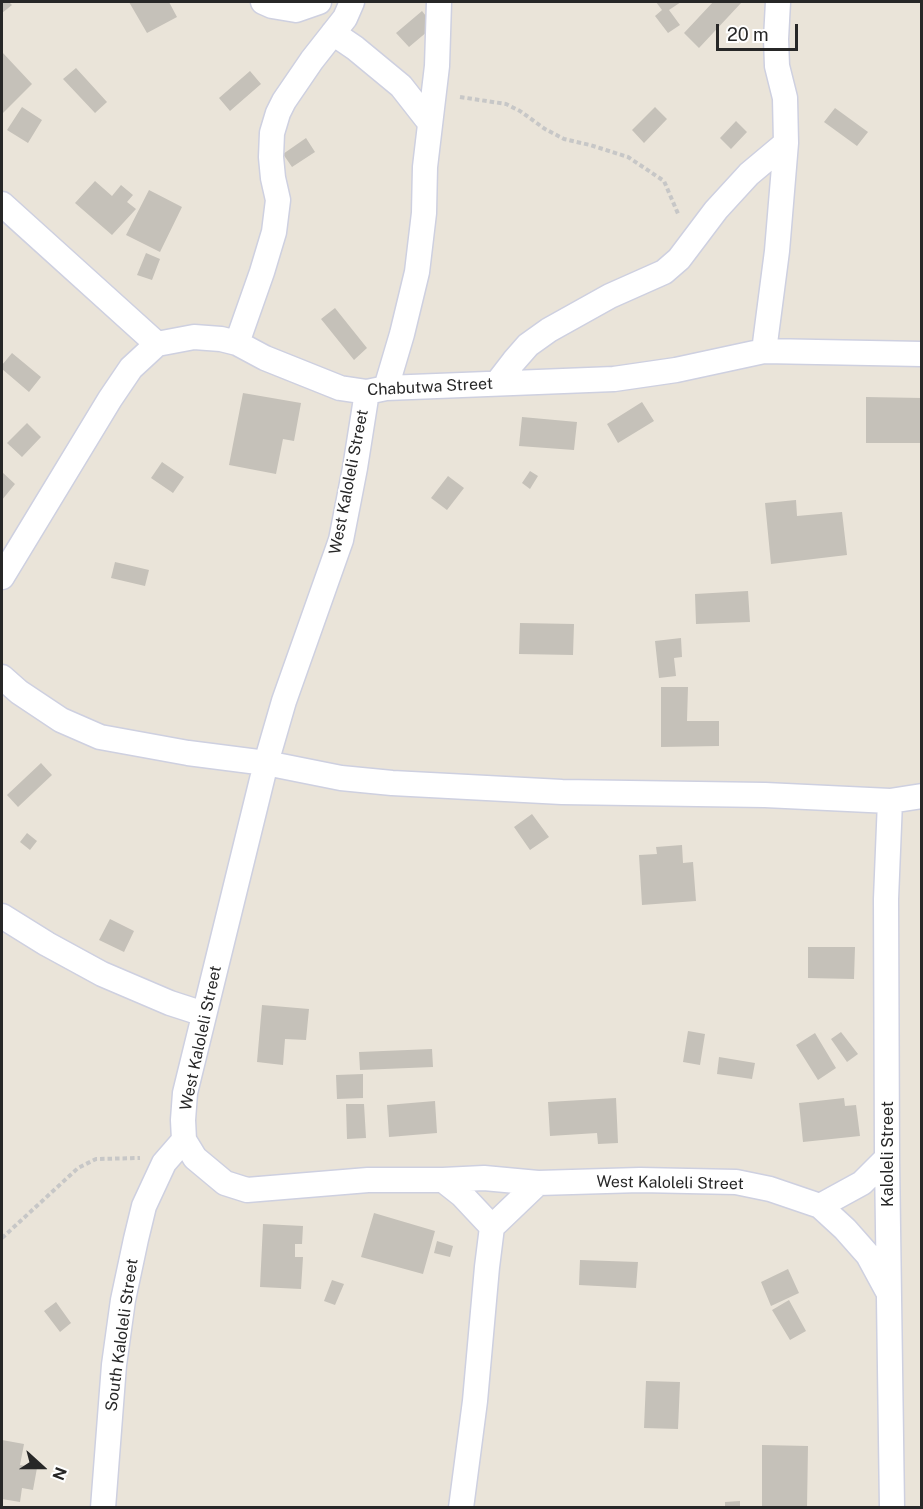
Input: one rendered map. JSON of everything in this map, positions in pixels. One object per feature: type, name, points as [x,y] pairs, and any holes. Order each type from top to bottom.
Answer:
[{"type":"street","points":[[263,2],[296,10],[319,2]]},
{"type":"street","points":[[237,343],[274,232],[278,200],[271,157],[272,133],[278,113],[306,69],[345,18],[352,2]]},
{"type":"street","name":"West Kaloleli Street","points":[[439,2],[437,66],[425,167],[424,213],[417,272],[402,334],[376,390],[355,468],[341,540],[284,701],[266,763],[185,1093],[184,1140],[195,1158],[225,1184],[247,1190],[368,1180],[484,1178],[538,1183],[640,1180],[736,1182],[770,1189],[820,1206]]},
{"type":"street","points":[[764,351],[777,250],[786,143],[785,98],[777,66],[778,2]]},
{"type":"street","points":[[333,33],[401,86],[430,123]]},
{"type":"street","points":[[497,383],[528,345],[549,330],[610,297],[664,272],[679,259],[716,210],[749,174],[786,143]]},
{"type":"street","points":[[2,204],[157,344],[131,368],[2,577]]},
{"type":"street","name":"Chabutwa Street","points":[[157,344],[194,337],[221,339],[237,343],[265,358],[340,388],[376,390],[614,379],[676,370],[764,351],[921,354]]},
{"type":"street","points":[[2,677],[61,720],[100,737],[188,753],[266,763],[341,778],[404,784],[562,792],[765,795],[890,801],[921,795]]},
{"type":"street","name":"Kaloleli Street","points":[[890,801],[886,899],[892,1508]]},
{"type":"street","points":[[2,916],[102,974],[170,1003],[204,1014]]},
{"type":"street","name":"South Kaloleli Street","points":[[103,1508],[114,1365],[123,1300],[144,1206],[164,1162],[184,1140]]},
{"type":"street","points":[[887,1158],[862,1183],[820,1206],[845,1229],[867,1255],[889,1293]]},
{"type":"street","points":[[443,1180],[462,1194],[492,1227]]},
{"type":"street","points":[[461,1508],[475,1401],[492,1227],[538,1183]]},
{"type":"path","points":[[434,94],[506,104],[564,139],[628,157],[664,182],[692,240]]},
{"type":"path","points":[[2,1238],[78,1168],[96,1159],[150,1158],[164,1162]]},
{"type":"building","points":[[2,2],[9,2],[12,5],[2,13]]},
{"type":"building","points":[[129,2],[169,2],[177,17],[147,33]]},
{"type":"building","points":[[656,2],[681,2],[669,10],[680,25],[668,33],[655,16],[662,10]]},
{"type":"building","points":[[713,2],[742,2],[699,48],[684,33]]},
{"type":"building","points":[[422,11],[434,26],[409,47],[396,33]]},
{"type":"building","points":[[2,52],[32,84],[2,114]]},
{"type":"building","points":[[76,68],[107,102],[95,113],[63,79]]},
{"type":"building","points":[[250,71],[261,84],[230,111],[219,98]]},
{"type":"building","points":[[22,107],[42,120],[28,143],[7,130]]},
{"type":"building","points":[[655,107],[667,119],[644,143],[632,130]]},
{"type":"building","points":[[835,108],[868,132],[857,146],[824,122]]},
{"type":"building","points":[[736,121],[747,132],[731,149],[720,138]]},
{"type":"building","points":[[306,138],[315,152],[292,167],[283,154]]},
{"type":"building","points":[[95,181],[112,196],[121,185],[133,195],[127,202],[136,209],[112,235],[75,203]]},
{"type":"building","points":[[149,190],[182,207],[160,252],[126,235]]},
{"type":"building","points":[[146,253],[160,259],[152,280],[137,275]]},
{"type":"building","points":[[335,308],[367,348],[354,360],[321,319]]},
{"type":"building","points":[[12,353],[41,377],[29,392],[2,369],[2,365]]},
{"type":"building","points":[[243,393],[301,403],[294,441],[283,439],[276,474],[229,465]]},
{"type":"building","points":[[866,397],[922,398],[922,443],[866,443]]},
{"type":"building","points":[[642,402],[654,421],[618,443],[607,424]]},
{"type":"building","points":[[522,417],[577,422],[574,450],[519,446]]},
{"type":"building","points":[[27,423],[41,437],[22,457],[7,443]]},
{"type":"building","points":[[162,462],[184,477],[173,493],[151,478]]},
{"type":"building","points":[[530,471],[538,476],[530,489],[522,483]]},
{"type":"building","points":[[2,472],[15,484],[2,500]]},
{"type":"building","points":[[448,476],[464,488],[447,510],[431,498]]},
{"type":"building","points":[[796,500],[797,516],[842,512],[847,555],[771,564],[765,503]]},
{"type":"building","points":[[115,562],[149,570],[145,586],[111,578]]},
{"type":"building","points":[[748,591],[750,622],[696,624],[695,594]]},
{"type":"building","points":[[520,623],[574,624],[573,655],[519,654]]},
{"type":"building","points":[[681,638],[682,657],[674,658],[676,676],[659,678],[655,641]]},
{"type":"building","points":[[661,687],[688,687],[687,721],[719,721],[719,746],[661,747]]},
{"type":"building","points":[[41,763],[52,775],[18,807],[7,795]]},
{"type":"building","points":[[532,814],[549,837],[530,850],[514,827]]},
{"type":"building","points":[[27,833],[37,841],[30,850],[20,842]]},
{"type":"building","points":[[682,845],[683,863],[693,862],[696,901],[642,905],[639,855],[657,854],[656,847]]},
{"type":"building","points":[[110,919],[134,931],[124,952],[99,940]]},
{"type":"building","points":[[808,947],[855,947],[854,979],[808,978]]},
{"type":"building","points":[[262,1005],[309,1009],[306,1040],[285,1039],[283,1065],[257,1062]]},
{"type":"building","points":[[688,1031],[705,1034],[700,1065],[683,1062]]},
{"type":"building","points":[[841,1032],[858,1054],[847,1062],[831,1039]]},
{"type":"building","points":[[815,1033],[836,1068],[818,1080],[796,1045]]},
{"type":"building","points":[[432,1049],[433,1067],[360,1070],[359,1052]]},
{"type":"building","points":[[719,1057],[755,1063],[752,1079],[717,1074]]},
{"type":"building","points":[[363,1074],[363,1098],[337,1099],[336,1075]]},
{"type":"building","points":[[616,1098],[618,1143],[598,1144],[597,1133],[550,1136],[548,1102]]},
{"type":"building","points":[[844,1098],[845,1106],[856,1105],[860,1136],[803,1142],[799,1103]]},
{"type":"building","points":[[435,1101],[437,1133],[389,1137],[387,1105]]},
{"type":"building","points":[[346,1104],[364,1104],[366,1138],[347,1139]]},
{"type":"building","points":[[374,1213],[435,1231],[423,1274],[361,1257]]},
{"type":"building","points":[[263,1224],[303,1226],[302,1244],[295,1244],[295,1257],[303,1257],[301,1289],[260,1287]]},
{"type":"building","points":[[437,1241],[453,1246],[450,1257],[434,1253]]},
{"type":"building","points":[[580,1260],[638,1262],[636,1288],[579,1285]]},
{"type":"building","points":[[788,1269],[799,1293],[771,1306],[761,1282]]},
{"type":"building","points":[[332,1280],[344,1284],[335,1305],[324,1301]]},
{"type":"building","points":[[789,1300],[806,1331],[790,1340],[772,1310]]},
{"type":"building","points":[[56,1302],[71,1323],[60,1332],[44,1311]]},
{"type":"building","points":[[646,1381],[680,1382],[678,1429],[644,1428]]},
{"type":"building","points":[[2,1440],[24,1444],[20,1465],[37,1468],[33,1490],[22,1488],[20,1502],[2,1499]]},
{"type":"building","points":[[762,1445],[808,1446],[807,1508],[762,1508]]},
{"type":"building","points":[[740,1501],[740,1508],[725,1508],[725,1502]]}]
